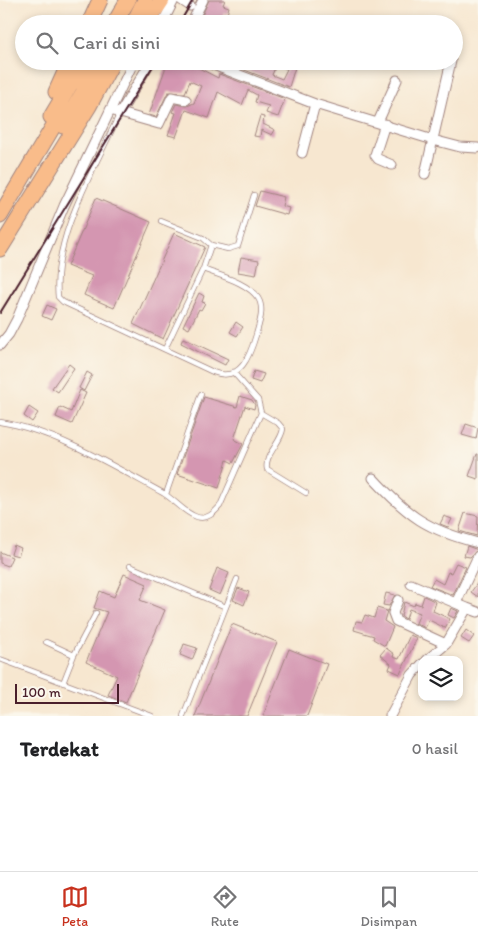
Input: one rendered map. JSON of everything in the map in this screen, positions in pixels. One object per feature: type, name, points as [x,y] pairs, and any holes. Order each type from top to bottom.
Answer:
[{"type":"highway","points":[[92,15],[100,0]]},
{"type":"highway","points":[[110,15],[118,0]]},
{"type":"highway","points":[[119,15],[128,0]]},
{"type":"highway","points":[[130,15],[139,0]]},
{"type":"highway","points":[[138,15],[145,0]]},
{"type":"highway","points":[[152,15],[162,0]]},
{"type":"highway","points":[[56,108],[57,89],[66,70]]},
{"type":"highway","points":[[0,205],[79,70]]},
{"type":"highway","points":[[0,216],[87,70]]},
{"type":"highway","points":[[0,232],[98,70]]},
{"type":"highway","points":[[89,106],[108,70]]},
{"type":"highway","points":[[0,249],[89,106],[114,70]]},
{"type":"street","points":[[166,15],[174,0]]},
{"type":"street","points":[[181,0],[190,6]]},
{"type":"street","points":[[196,15],[203,0]]},
{"type":"street","points":[[0,345],[9,334],[17,319],[64,206],[130,70]]},
{"type":"street","points":[[119,115],[146,70]]},
{"type":"street","points":[[231,70],[315,104],[433,140],[460,147],[478,148]]},
{"type":"street","points":[[425,174],[449,70]]},
{"type":"street","points":[[392,165],[378,159],[375,155],[382,123],[397,80]]},
{"type":"street","points":[[110,110],[119,115],[159,124],[172,97],[186,100]]},
{"type":"street","points":[[302,153],[315,104]]},
{"type":"street","points":[[373,478],[415,518],[447,534],[478,543]]},
{"type":"street","points":[[456,603],[478,556]]},
{"type":"street","points":[[411,584],[478,612]]},
{"type":"street","points":[[398,600],[393,613],[396,620],[446,644]]},
{"type":"street","points":[[432,656],[446,644],[468,608]]},
{"type":"street","points":[[390,716],[412,675],[418,668]]},
{"type":"lane","points":[[119,115],[73,216],[59,265],[58,297],[63,302],[218,373],[233,372],[250,358],[260,318],[260,302],[256,295],[247,288],[204,269]]},
{"type":"lane","points":[[161,221],[203,238],[211,245],[228,249],[238,246],[254,195]]},
{"type":"lane","points":[[165,349],[204,269],[211,245]]},
{"type":"lane","points":[[0,422],[49,434],[166,494],[197,517],[206,517],[220,506],[261,413],[258,400],[233,372]]},
{"type":"lane","points":[[166,494],[201,394]]},
{"type":"lane","points":[[261,413],[278,423],[283,429],[281,438],[267,461],[267,469],[306,493]]},
{"type":"lane","points":[[130,566],[226,607]]},
{"type":"lane","points":[[183,716],[236,579]]},
{"type":"lane","points":[[63,683],[74,655],[96,613]]},
{"type":"lane","points":[[46,642],[74,655]]},
{"type":"lane","points":[[0,659],[152,716]]},
{"type":"building","points":[[209,0],[225,0],[223,5],[229,7],[227,14],[202,15]]},
{"type":"building","points":[[165,70],[203,70],[218,78],[219,74],[285,99],[278,117],[266,113],[269,106],[255,102],[257,95],[248,90],[242,105],[218,92],[209,118],[186,110],[176,137],[168,135],[176,113],[172,112],[176,104],[187,106],[194,103],[201,86],[190,81],[185,93],[168,92],[156,117],[149,115]]},
{"type":"building","points":[[245,70],[274,70],[272,75],[282,79],[286,70],[294,70],[289,87]]},
{"type":"building","points":[[260,116],[264,117],[263,124],[275,130],[272,135],[261,130],[260,137],[254,136]]},
{"type":"building","points":[[260,191],[284,197],[282,206],[289,208],[287,215],[255,206]]},
{"type":"building","points":[[96,198],[151,222],[114,308],[84,295],[92,276],[67,266]]},
{"type":"building","points":[[174,233],[205,247],[163,339],[133,324]]},
{"type":"building","points":[[241,257],[259,260],[256,275],[238,272]]},
{"type":"building","points":[[199,293],[204,296],[202,302],[205,303],[201,310],[199,309],[189,329],[183,326]]},
{"type":"building","points":[[47,305],[56,309],[51,320],[42,316]]},
{"type":"building","points":[[236,322],[243,327],[237,336],[230,332]]},
{"type":"building","points":[[183,338],[228,359],[225,365],[181,343]]},
{"type":"building","points":[[69,364],[74,368],[58,392],[52,388]]},
{"type":"building","points":[[254,371],[264,374],[260,383],[251,380]]},
{"type":"building","points":[[87,372],[92,375],[84,391],[79,388]]},
{"type":"building","points":[[80,390],[86,393],[72,424],[56,417],[60,407],[71,412]]},
{"type":"building","points":[[240,396],[252,400],[255,405],[254,409],[245,406],[234,439],[243,444],[233,463],[227,460],[219,488],[177,474],[204,397],[237,407]]},
{"type":"building","points":[[29,407],[38,413],[32,422],[24,416]]},
{"type":"building","points":[[466,424],[478,428],[476,439],[462,435]]},
{"type":"building","points":[[478,454],[478,479],[469,476]]},
{"type":"building","points":[[465,513],[478,516],[477,536],[459,531]]},
{"type":"building","points":[[444,516],[452,519],[448,527],[440,524]]},
{"type":"building","points":[[14,545],[21,548],[18,556],[11,554]]},
{"type":"building","points":[[467,546],[478,550],[470,557],[464,556]]},
{"type":"building","points":[[0,552],[12,557],[8,566],[0,563]]},
{"type":"building","points":[[456,563],[466,567],[453,595],[430,586],[434,579],[443,584],[448,572],[451,573]]},
{"type":"building","points":[[217,568],[229,573],[220,595],[209,590]]},
{"type":"building","points":[[124,574],[147,584],[140,600],[165,610],[126,702],[108,695],[117,676],[86,662],[107,612],[94,608],[100,591],[114,597]]},
{"type":"building","points":[[478,582],[478,597],[471,592]]},
{"type":"building","points":[[238,588],[249,592],[244,605],[233,600]]},
{"type":"building","points":[[386,593],[395,595],[389,606],[383,605]]},
{"type":"building","points":[[424,596],[436,602],[433,611],[450,619],[445,628],[429,620],[425,628],[416,623],[420,613],[409,609],[406,619],[401,616],[404,602],[414,606],[415,603],[421,605]]},
{"type":"building","points":[[377,608],[387,611],[384,621],[393,627],[385,646],[373,639],[374,636],[354,630],[356,621],[362,622],[365,615],[374,618]]},
{"type":"building","points":[[451,608],[458,611],[454,618],[448,615]]},
{"type":"building","points":[[232,624],[277,642],[247,716],[195,716]]},
{"type":"building","points":[[466,630],[474,636],[469,643],[461,638]]},
{"type":"building","points":[[410,635],[417,638],[400,674],[389,669],[391,664],[380,655],[386,648],[394,654],[393,657],[399,659]]},
{"type":"building","points":[[184,644],[197,648],[192,660],[180,655]]},
{"type":"building","points":[[289,649],[327,664],[307,716],[263,716]]},
{"type":"railway","points":[[184,15],[193,0]]},
{"type":"railway","points":[[0,313],[150,70]]}]
